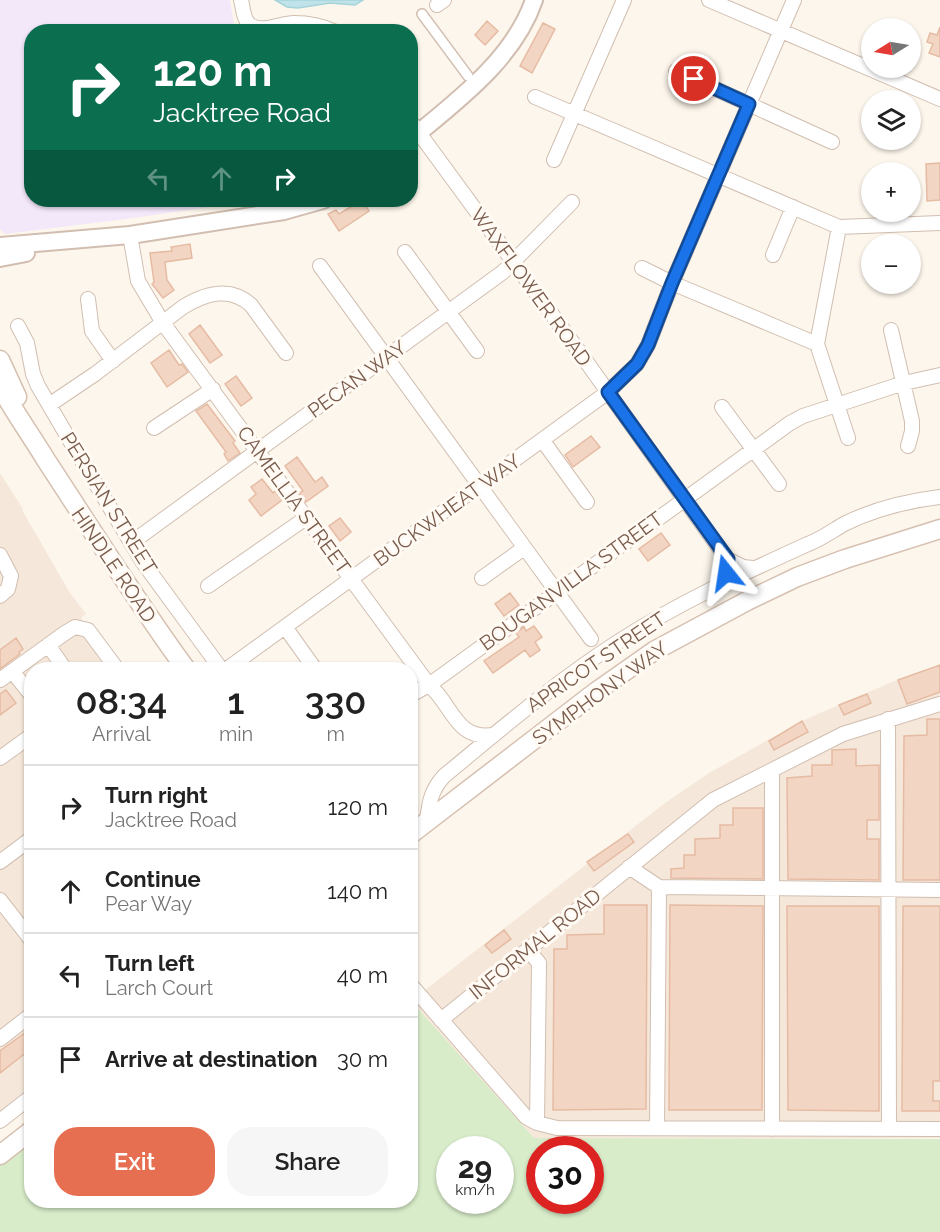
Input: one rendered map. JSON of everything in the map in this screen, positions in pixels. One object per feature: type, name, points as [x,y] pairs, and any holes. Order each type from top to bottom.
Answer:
[{"type":"main road","name":"HINDLE ROAD","points":[[0,360],[46,459]]},
{"type":"main road","name":"HINDLE ROAD","points":[[0,386],[14,413],[110,560],[181,662]]},
{"type":"main road","name":"SYMPHONY WAY","points":[[418,828],[597,691],[654,651],[747,601],[797,578],[855,555],[940,529]]},
{"type":"main road","points":[[0,1155],[24,1136]]},
{"type":"street","points":[[241,0],[246,19],[252,24]]},
{"type":"street","points":[[418,127],[476,83],[504,53],[519,31],[534,0]]},
{"type":"street","points":[[554,160],[624,0]]},
{"type":"street","points":[[709,0],[940,99]]},
{"type":"street","name":"BUCKWHEAT WAY","points":[[237,662],[543,441],[608,392],[637,364],[648,345],[672,283],[794,0]]},
{"type":"street","points":[[422,14],[468,76]]},
{"type":"street","points":[[286,24],[309,24]]},
{"type":"street","points":[[676,71],[832,142]]},
{"type":"street","points":[[535,97],[838,227],[940,223]]},
{"type":"street","name":"WAXFLOWER ROAD","points":[[418,138],[608,392],[728,559]]},
{"type":"street","name":"PECAN WAY","points":[[131,543],[513,263],[572,202]]},
{"type":"street","points":[[0,246],[130,235],[298,207]]},
{"type":"street","points":[[773,255],[793,207]]},
{"type":"street","points":[[838,227],[817,344],[848,438]]},
{"type":"street","name":"CAMELLIA STREET","points":[[130,235],[138,281],[163,323],[412,662]]},
{"type":"street","points":[[0,258],[112,237]]},
{"type":"street","points":[[405,252],[477,351]]},
{"type":"street","points":[[320,266],[591,639]]},
{"type":"street","points":[[642,268],[672,283],[817,344]]},
{"type":"street","points":[[49,405],[113,361],[183,307],[199,298],[223,293],[238,295],[251,305],[286,353]]},
{"type":"street","points":[[88,299],[92,331],[113,361]]},
{"type":"street","name":"PERSIAN STREET","points":[[18,326],[27,343],[33,374],[49,405],[142,561],[216,662]]},
{"type":"street","points":[[891,330],[913,426],[908,446]]},
{"type":"street","name":"BOUGANVILLA STREET","points":[[418,691],[790,423],[803,416],[904,383],[940,375]]},
{"type":"street","points":[[154,428],[213,389]]},
{"type":"street","points":[[723,407],[779,484]]},
{"type":"street","points":[[543,441],[587,502]]},
{"type":"street","name":"APRICOT STREET","points":[[427,821],[431,795],[436,785],[493,735],[621,640],[670,611],[753,568],[812,543],[842,525],[874,512],[940,496]]},
{"type":"street","points":[[208,586],[306,518]]},
{"type":"street","points":[[482,578],[524,549]]},
{"type":"street","points":[[0,555],[10,571],[11,581],[8,589],[0,596]]},
{"type":"street","points":[[720,585],[726,573],[728,559],[738,565],[753,568]]},
{"type":"street","points":[[285,627],[310,662]]},
{"type":"street","points":[[24,662],[70,629],[84,628],[88,630],[112,662]]},
{"type":"street","points":[[48,645],[60,662]]},
{"type":"street","points":[[0,680],[24,662]]},
{"type":"street","name":"CAMELLIA STREET","points":[[418,670],[429,685],[438,692],[465,730],[478,735],[493,735]]},
{"type":"street","points":[[12,671],[24,686]]},
{"type":"street","name":"INFORMAL ROAD","points":[[441,1020],[713,800],[843,734],[940,704]]},
{"type":"street","points":[[888,719],[889,1129]]},
{"type":"street","points":[[0,758],[24,741]]},
{"type":"street","points":[[772,770],[772,1129]]},
{"type":"street","points":[[0,862],[24,844]]},
{"type":"street","points":[[629,867],[659,887],[940,891]]},
{"type":"street","points":[[657,1128],[659,887]]},
{"type":"street","points":[[0,900],[24,931]]},
{"type":"street","points":[[528,950],[539,963],[537,1123]]},
{"type":"street","points":[[418,993],[526,1117],[537,1123],[557,1128],[940,1129]]},
{"type":"street","points":[[3,1031],[24,1019]]},
{"type":"street","points":[[0,1121],[24,1102]]},
{"type":"shaded area","points":[[0,0],[230,0],[234,24],[24,24],[24,207],[209,207],[5,234],[0,229]]},
{"type":"shaded area","points":[[0,473],[70,593],[86,614],[82,617],[80,627],[112,662],[24,662],[24,1104],[0,1123]]},
{"type":"shaded area","points":[[940,665],[940,1138],[532,1136],[418,1009],[418,996],[665,803],[709,773],[802,721],[894,681]]},
{"type":"green space","points":[[418,1009],[532,1136],[526,1136],[526,1214],[604,1214],[604,1138],[940,1139],[940,1232],[0,1232],[0,1165],[24,1146],[24,1208],[418,1208]]},
{"type":"water","points":[[275,0],[363,0],[355,5],[330,3],[298,8],[287,7]]},
{"type":"building","points":[[487,21],[498,31],[485,45],[475,35]]},
{"type":"building","points":[[543,23],[555,29],[532,73],[520,66]]},
{"type":"building","points":[[940,27],[940,57],[929,53],[933,44],[927,42],[930,33],[937,35]]},
{"type":"building","points":[[940,163],[940,200],[927,201],[926,164]]},
{"type":"building","points":[[350,207],[366,207],[369,211],[339,231],[328,214],[336,210],[339,214]]},
{"type":"building","points":[[190,244],[192,258],[165,262],[167,280],[174,290],[163,298],[152,284],[154,282],[150,253],[172,251],[171,247]]},
{"type":"building","points":[[200,325],[222,355],[210,363],[189,334]]},
{"type":"building","points":[[169,350],[179,365],[182,364],[188,372],[167,387],[151,363]]},
{"type":"building","points":[[236,376],[252,398],[241,406],[225,384]]},
{"type":"building","points":[[207,404],[235,441],[233,443],[240,453],[228,461],[224,454],[226,452],[196,411]]},
{"type":"building","points":[[591,436],[600,447],[573,467],[565,455]]},
{"type":"building","points":[[297,457],[315,482],[322,477],[328,486],[306,502],[299,493],[303,491],[285,466]]},
{"type":"building","points":[[262,479],[282,500],[261,516],[249,500],[256,494],[251,487]]},
{"type":"building","points":[[340,518],[351,532],[340,541],[329,526]]},
{"type":"building","points":[[661,533],[670,545],[648,561],[639,549]]},
{"type":"building","points":[[510,593],[519,605],[504,616],[495,604]]},
{"type":"building","points":[[534,626],[542,637],[535,642],[540,650],[530,657],[525,650],[493,673],[484,661],[519,637],[516,633],[524,627],[526,631]]},
{"type":"building","points":[[16,638],[23,649],[19,652],[20,654],[0,669],[0,650]]},
{"type":"building","points":[[940,665],[940,692],[907,704],[898,680]]},
{"type":"building","points":[[6,690],[16,703],[0,715],[0,694]]},
{"type":"building","points":[[867,694],[871,703],[844,715],[839,705]]},
{"type":"building","points":[[927,719],[940,719],[940,880],[903,880],[904,736],[927,735]]},
{"type":"building","points":[[802,721],[808,732],[774,750],[769,741]]},
{"type":"building","points":[[856,749],[856,766],[879,765],[879,820],[867,820],[867,839],[879,839],[879,880],[788,879],[787,778],[812,776],[812,765],[832,765],[832,750]]},
{"type":"building","points":[[733,808],[763,808],[763,879],[671,878],[671,869],[684,868],[684,855],[695,855],[695,839],[720,838],[720,825],[733,825]]},
{"type":"building","points":[[628,834],[634,842],[594,871],[587,862]]},
{"type":"building","points":[[604,905],[647,905],[646,1109],[553,1110],[554,949],[567,949],[567,935],[604,934]]},
{"type":"building","points":[[670,905],[763,906],[762,1110],[669,1110]]},
{"type":"building","points":[[787,906],[879,906],[879,1111],[788,1110]]},
{"type":"building","points":[[903,906],[940,906],[940,1081],[933,1081],[933,1101],[940,1101],[940,1111],[902,1111]]},
{"type":"building","points":[[504,930],[511,939],[492,953],[485,945]]},
{"type":"building","points":[[24,1034],[24,1054],[0,1073],[0,1051]]},
{"type":"route","points":[[694,79],[749,104],[672,283],[648,345],[637,364],[608,392],[728,559],[726,573]]}]
